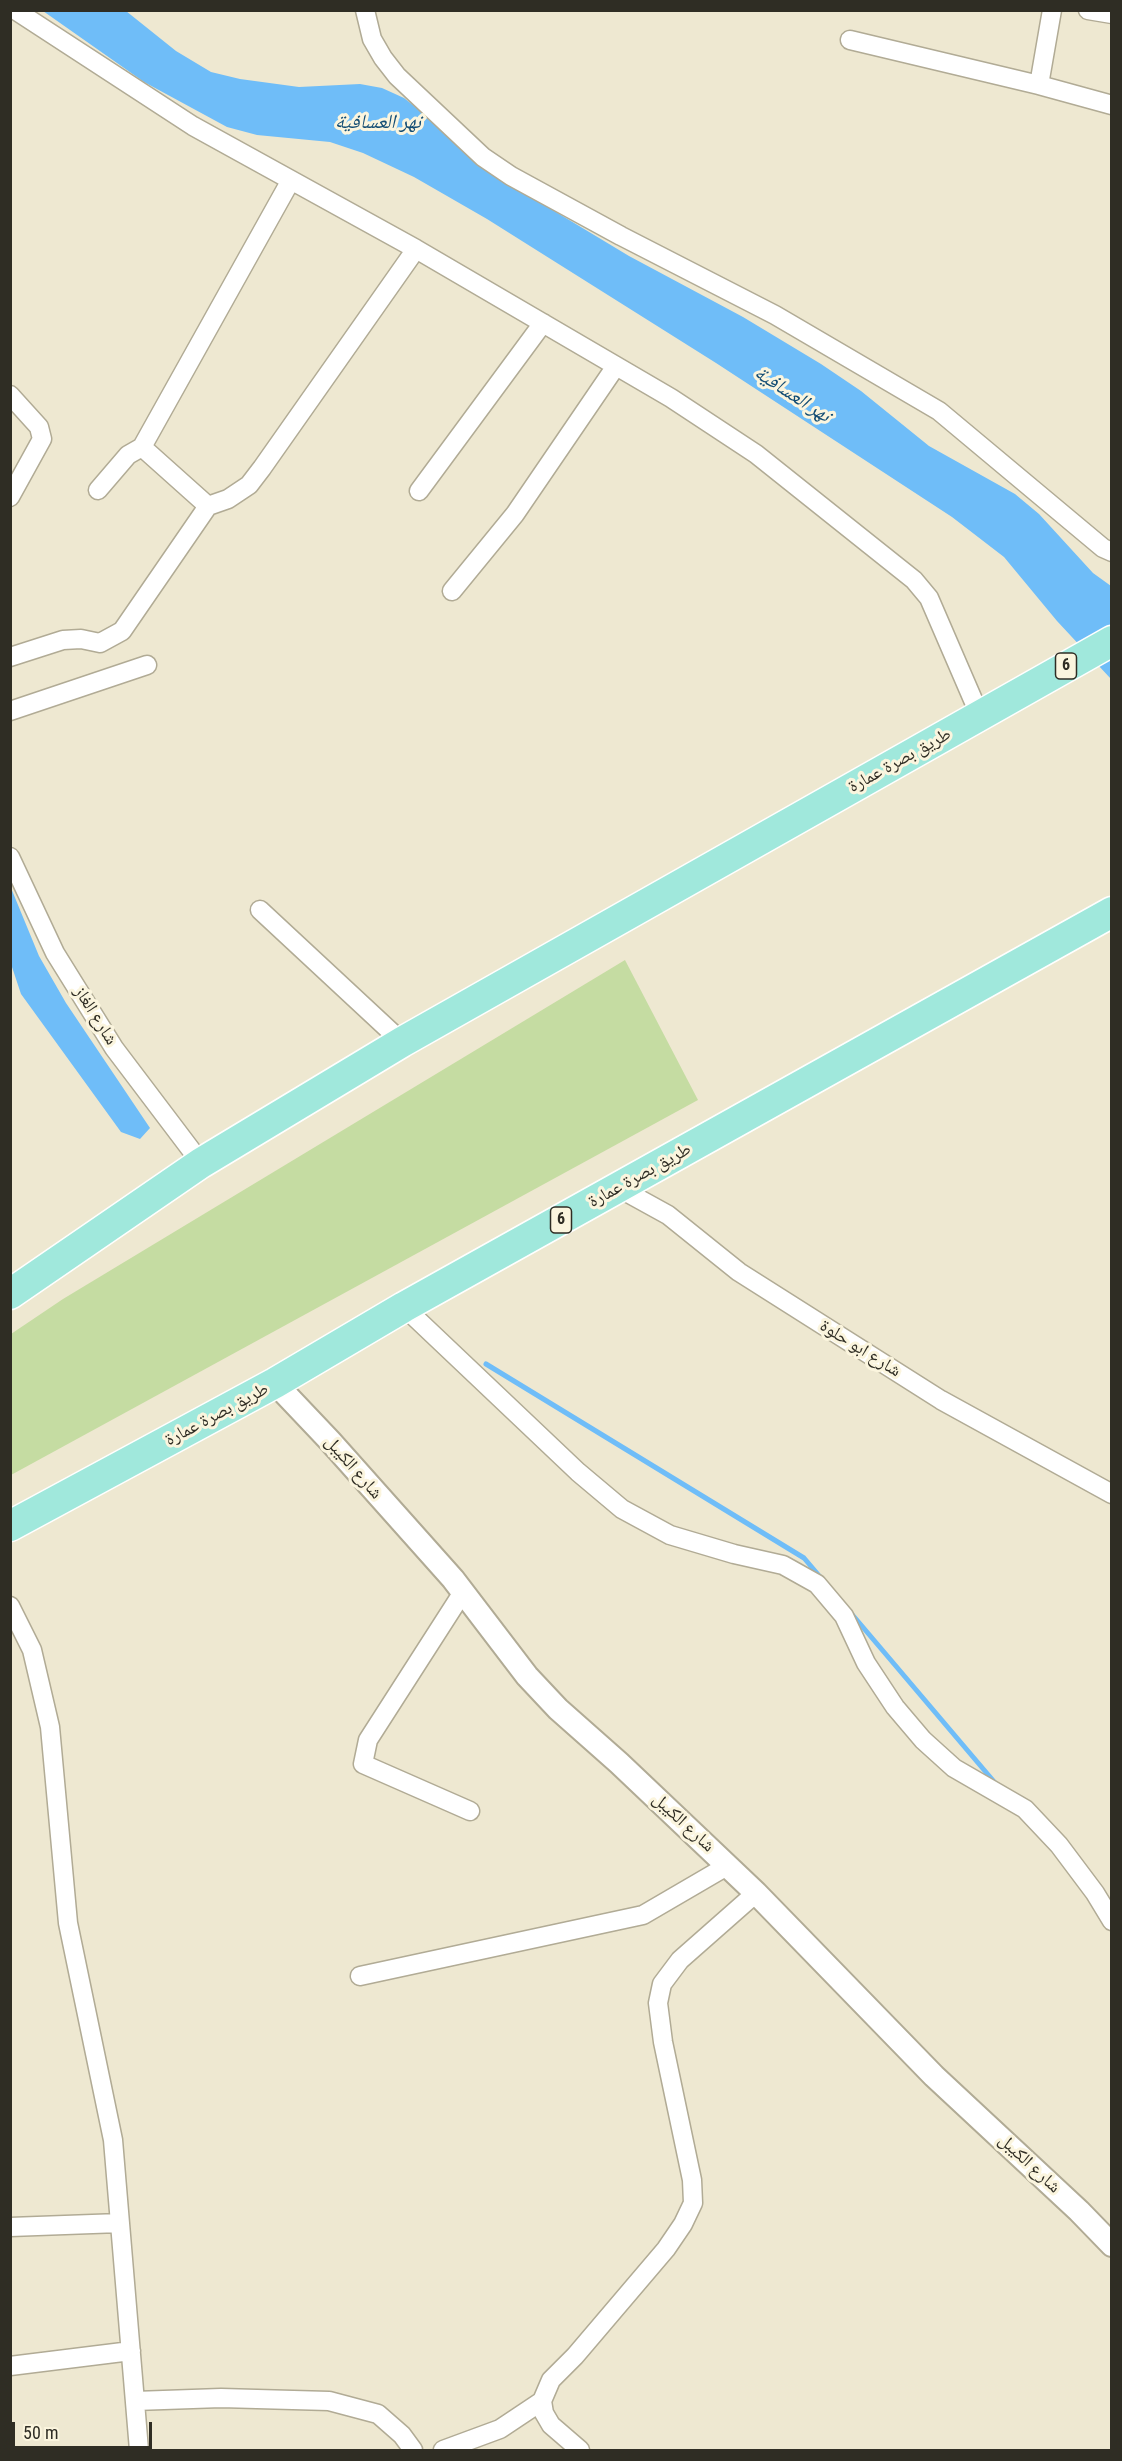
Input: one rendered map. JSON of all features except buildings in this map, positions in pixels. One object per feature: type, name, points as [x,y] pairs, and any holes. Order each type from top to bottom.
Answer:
[{"type":"highway","name":"طريق بصرة عمارة","points":[[10,1294],[201,1163],[402,1042],[1112,641]]},
{"type":"highway","name":"طريق بصرة عمارة","points":[[10,1526],[275,1383],[404,1307],[1112,912]]},
{"type":"street","points":[[15,10],[192,126],[416,249],[671,398],[756,454],[914,580],[929,598],[980,716]]},
{"type":"street","points":[[365,10],[372,39],[390,67],[483,157],[511,176],[621,236],[775,315],[939,411],[1103,548],[1112,552]]},
{"type":"street","points":[[1039,85],[1052,10]]},
{"type":"street","points":[[1088,10],[1112,14]]},
{"type":"street","points":[[850,40],[1039,85],[1112,105]]},
{"type":"street","points":[[98,490],[128,455],[142,447],[291,180]]},
{"type":"street","points":[[10,657],[63,640],[81,639],[100,643],[122,631],[208,506],[228,499],[249,485],[416,249]]},
{"type":"street","points":[[419,491],[543,323]]},
{"type":"street","points":[[452,591],[515,514],[616,366]]},
{"type":"street","points":[[10,395],[39,427],[42,439],[10,497]]},
{"type":"street","points":[[142,447],[208,506]]},
{"type":"street","points":[[10,711],[147,665]]},
{"type":"street","name":"شارع الغاز","points":[[10,857],[55,953],[114,1048],[201,1163]]},
{"type":"street","points":[[260,910],[402,1042]]},
{"type":"street","name":"شارع ابو حلوة","points":[[619,1188],[668,1215],[739,1272],[941,1400],[1112,1494]]},
{"type":"street","points":[[404,1307],[578,1472],[622,1509],[670,1535],[783,1565],[817,1584],[844,1616],[866,1663],[895,1707],[923,1740],[954,1768],[1025,1809],[1059,1845],[1095,1893],[1112,1921]]},
{"type":"street","name":"شارع الكيبل","points":[[275,1383],[330,1441],[463,1592],[527,1676],[558,1709],[619,1763],[756,1893],[934,2076],[1079,2211],[1112,2245]]},
{"type":"street","points":[[463,1592],[369,1740],[363,1764],[470,1810]]},
{"type":"street","points":[[10,1606],[32,1650],[50,1727],[68,1923],[113,2140],[139,2451]]},
{"type":"street","points":[[360,1976],[643,1915],[727,1866]]},
{"type":"street","points":[[442,2451],[500,2428],[542,2400],[551,2380],[575,2356],[666,2249],[683,2224],[693,2203],[692,2180],[663,2042],[658,2003],[662,1984],[680,1959],[756,1893]]},
{"type":"street","points":[[10,2227],[120,2223]]},
{"type":"street","points":[[10,2366],[131,2351]]},
{"type":"street","points":[[135,2401],[221,2398],[329,2401],[359,2407],[378,2414],[402,2435],[412,2451]]},
{"type":"street","points":[[542,2400],[544,2413],[551,2425],[580,2451]]},
{"type":"green space","points":[[625,960],[698,1100],[11,1475],[11,1334],[63,1299]]},
{"type":"water","name":"نهر العسافية","points":[[43,11],[126,11],[176,51],[211,72],[240,79],[299,87],[360,84],[382,88],[404,98],[526,194],[629,256],[743,317],[821,364],[861,391],[929,446],[1015,494],[1039,514],[1093,573],[1111,586],[1111,679],[1057,621],[1004,557],[952,517],[716,363],[487,219],[414,177],[363,153],[330,142],[257,135],[227,127],[144,82]]},
{"type":"water","points":[[11,888],[39,956],[66,1003],[150,1128],[140,1139],[121,1132],[21,994],[11,964]]},
{"type":"waterway","points":[[486,1364],[804,1558],[821,1578]]},
{"type":"waterway","points":[[850,1612],[996,1784]]}]
